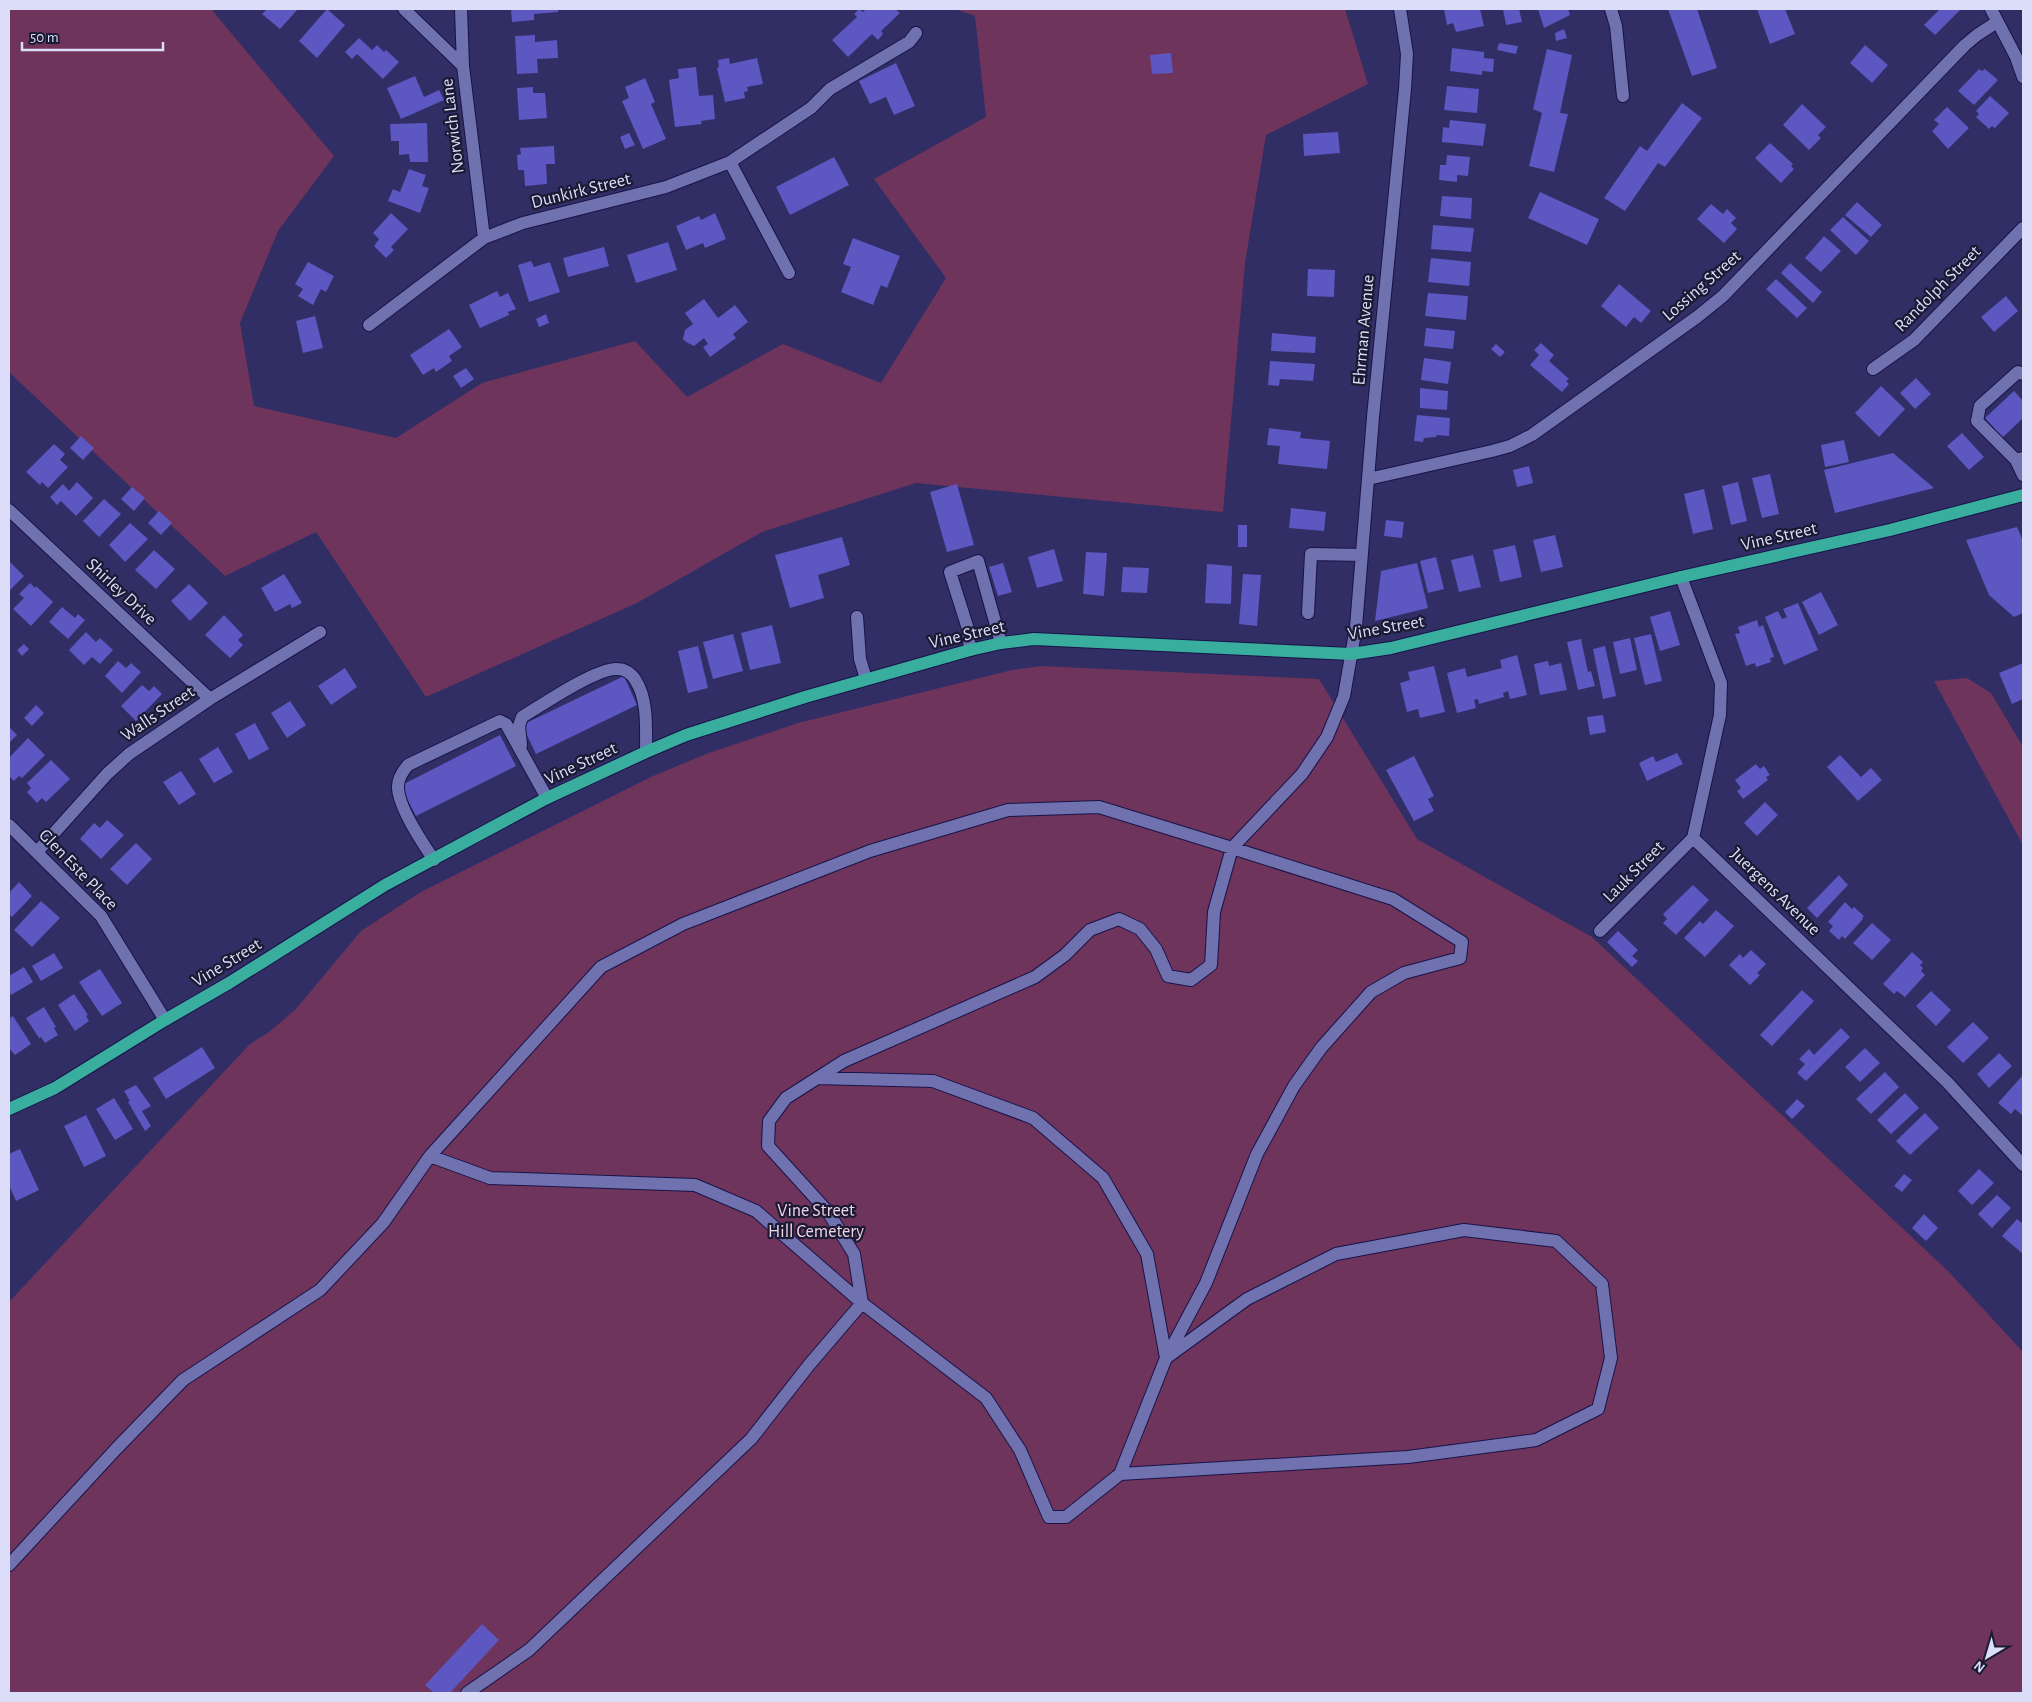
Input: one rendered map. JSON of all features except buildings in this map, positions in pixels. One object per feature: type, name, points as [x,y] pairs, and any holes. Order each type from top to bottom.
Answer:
[{"type":"main road","name":"Vine Street","points":[[9,1109],[55,1088],[229,983],[385,885],[547,798],[686,735],[805,697],[970,650],[1001,643],[1034,639],[1351,654],[1391,648],[1680,577],[1890,530],[2023,495]]},
{"type":"street","points":[[404,9],[463,66]]},
{"type":"street","name":"Norwich Lane","points":[[461,9],[463,66],[484,238]]},
{"type":"street","name":"Ehrman Avenue","points":[[1232,848],[1302,774],[1327,737],[1344,696],[1356,627],[1405,80],[1407,54],[1400,9]]},
{"type":"street","points":[[1611,9],[1616,26],[1623,96]]},
{"type":"street","points":[[1991,9],[2016,57],[2023,77]]},
{"type":"street","name":"Lossing Street","points":[[1368,479],[1492,451],[1524,438],[1697,317],[1723,296],[1965,45],[1997,22]]},
{"type":"street","name":"Dunkirk Street","points":[[369,325],[484,238],[523,223],[666,187],[730,162],[811,108],[830,89],[909,42],[916,32]]},
{"type":"street","points":[[730,162],[790,272]]},
{"type":"street","name":"Randolph Street","points":[[1873,369],[1914,340],[2023,228]]},
{"type":"street","points":[[2023,374],[2018,372],[1980,406],[1977,421],[2020,459],[2023,475]]},
{"type":"street","name":"Shirley Drive","points":[[9,510],[210,700]]},
{"type":"street","points":[[1308,613],[1311,554],[1362,555]]},
{"type":"street","points":[[970,650],[968,629],[950,572],[978,561],[1001,643]]},
{"type":"street","points":[[1680,577],[1721,684],[1722,700],[1693,838]]},
{"type":"street","points":[[857,617],[860,659],[866,679]]},
{"type":"street","name":"Walls Street","points":[[37,852],[107,774],[129,754],[210,700],[320,632]]},
{"type":"street","points":[[522,752],[519,726],[522,717],[579,684],[605,671],[616,669],[624,670],[637,682],[643,698],[646,724],[646,752]]},
{"type":"street","points":[[434,860],[418,836],[401,800],[398,787],[403,771],[408,766],[500,721],[506,724],[547,798]]},
{"type":"street","points":[[9,1565],[116,1449],[183,1380],[320,1290],[383,1223],[430,1156],[602,967],[682,924],[870,851],[1008,810],[1099,807],[1393,899],[1462,942],[1460,958],[1404,973],[1371,992],[1321,1048],[1294,1086],[1257,1154],[1206,1283],[1166,1358],[1120,1474],[1066,1517],[1049,1517],[1020,1450],[986,1398],[862,1302],[756,1211],[695,1185],[490,1178],[430,1156]]},
{"type":"street","name":"Glen Este Place","points":[[9,825],[101,916],[165,1020]]},
{"type":"street","name":"Lauk Street","points":[[1600,931],[1693,838]]},
{"type":"street","name":"Juergens Avenue","points":[[1693,838],[1947,1082],[2023,1165]]},
{"type":"street","points":[[467,1693],[529,1650],[752,1440],[862,1302],[854,1254],[828,1212],[768,1146],[769,1121],[786,1098],[844,1061],[1035,977],[1065,955],[1090,930],[1119,919],[1140,929],[1156,949],[1168,976],[1191,980],[1211,965],[1214,912],[1232,848]]},
{"type":"street","points":[[817,1078],[933,1082],[1033,1118],[1103,1178],[1147,1254],[1166,1358]]},
{"type":"street","points":[[1120,1474],[1408,1457],[1536,1440],[1598,1409],[1611,1358],[1602,1284],[1556,1241],[1464,1230],[1336,1254],[1247,1299],[1166,1358]]},
{"type":"green space","points":[[9,9],[211,9],[334,156],[278,231],[240,323],[254,406],[396,438],[482,383],[635,341],[687,397],[783,344],[881,383],[946,278],[874,179],[986,117],[975,16],[955,9],[1345,9],[1368,84],[1266,135],[1245,263],[1223,512],[916,483],[762,532],[637,603],[426,697],[316,532],[225,576],[9,372]]},
{"type":"green space","name":"Vine Street Hill Cemetery","points":[[1041,666],[1319,679],[1417,839],[1592,937],[1949,1272],[2023,1352],[2023,1693],[9,1693],[9,1302],[250,1044],[269,1032],[296,1009],[361,931],[421,892],[653,776],[706,754],[798,723],[1012,670]]},
{"type":"green space","points":[[1967,678],[1991,693],[2023,747],[2023,845],[1934,681]]}]
